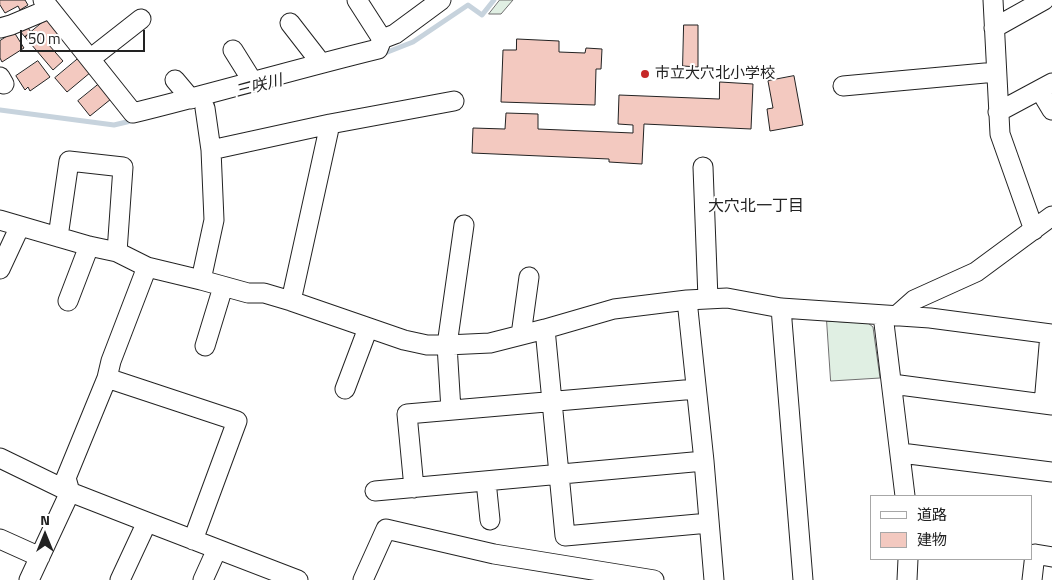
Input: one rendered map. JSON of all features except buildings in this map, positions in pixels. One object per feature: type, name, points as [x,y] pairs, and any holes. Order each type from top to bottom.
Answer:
[{"type":"street","points":[[357,0],[382,39]]},
{"type":"street","points":[[0,28],[11,25],[45,2],[133,113],[201,101],[253,82],[378,49],[382,39],[395,34],[441,0]]},
{"type":"street","points":[[993,0],[1000,134],[1034,230]]},
{"type":"street","points":[[994,28],[1044,0]]},
{"type":"street","points":[[90,59],[141,19]]},
{"type":"street","points":[[290,23],[321,63]]},
{"type":"street","points":[[233,50],[253,82]]},
{"type":"street","points":[[843,86],[996,72]]},
{"type":"street","points":[[175,80],[201,101],[211,150],[214,220],[201,280]]},
{"type":"street","points":[[998,112],[1046,86],[1052,110]]},
{"type":"street","points":[[211,150],[454,100]]},
{"type":"street","points":[[292,301],[330,124]]},
{"type":"street","points":[[58,237],[69,161],[123,167],[117,252]]},
{"type":"street","points":[[703,167],[708,299]]},
{"type":"street","points":[[890,316],[914,300],[976,272],[1052,216]]},
{"type":"street","points":[[0,220],[89,246],[117,252],[147,267],[248,293],[264,293],[292,301],[404,340],[427,345],[490,342],[545,329],[614,309],[687,300],[727,298],[781,308],[930,318],[1051,334],[1048,405],[892,384]]},
{"type":"street","points":[[452,410],[447,345],[464,225]]},
{"type":"street","points":[[0,269],[20,226]]},
{"type":"street","points":[[68,302],[89,246]]},
{"type":"street","points":[[29,580],[70,492],[66,478],[107,378],[111,361],[147,267]]},
{"type":"street","points":[[521,335],[529,277]]},
{"type":"street","points":[[205,346],[223,286]]},
{"type":"street","points":[[687,300],[714,580]]},
{"type":"street","points":[[781,308],[803,580]]},
{"type":"street","points":[[890,316],[892,384],[905,495]]},
{"type":"street","points":[[345,389],[368,328]]},
{"type":"street","points":[[545,329],[565,536],[709,523]]},
{"type":"street","points":[[107,378],[238,421],[193,540]]},
{"type":"street","points":[[414,488],[406,414],[696,389]]},
{"type":"street","points":[[901,453],[1052,472]]},
{"type":"street","points":[[0,458],[70,492],[296,580]]},
{"type":"street","points":[[375,491],[704,461]]},
{"type":"street","points":[[486,481],[490,520]]},
{"type":"street","points":[[120,580],[147,522]]},
{"type":"street","points":[[363,580],[386,529],[584,574],[654,580]]},
{"type":"street","points":[[0,539],[40,556]]},
{"type":"street","points":[[203,580],[217,549]]},
{"type":"street","points":[[1032,580],[1036,554],[1052,557]]},
{"type":"street","points":[[907,580],[908,560]]},
{"type":"green space","points":[[500,0],[513,0],[501,14],[489,14]]},
{"type":"green space","points":[[827,321],[868,323],[873,327],[880,378],[831,381]]},
{"type":"waterway","name":"三咲川","points":[[380,55],[413,42],[468,5],[482,15],[494,0]]},
{"type":"waterway","name":"三咲川","points":[[0,110],[114,125],[135,120]]},
{"type":"place","name":"市立大穴北小学校","points":[[645,74]]},
{"type":"district","name":"大穴北一丁目","points":[[756,207]]}]
